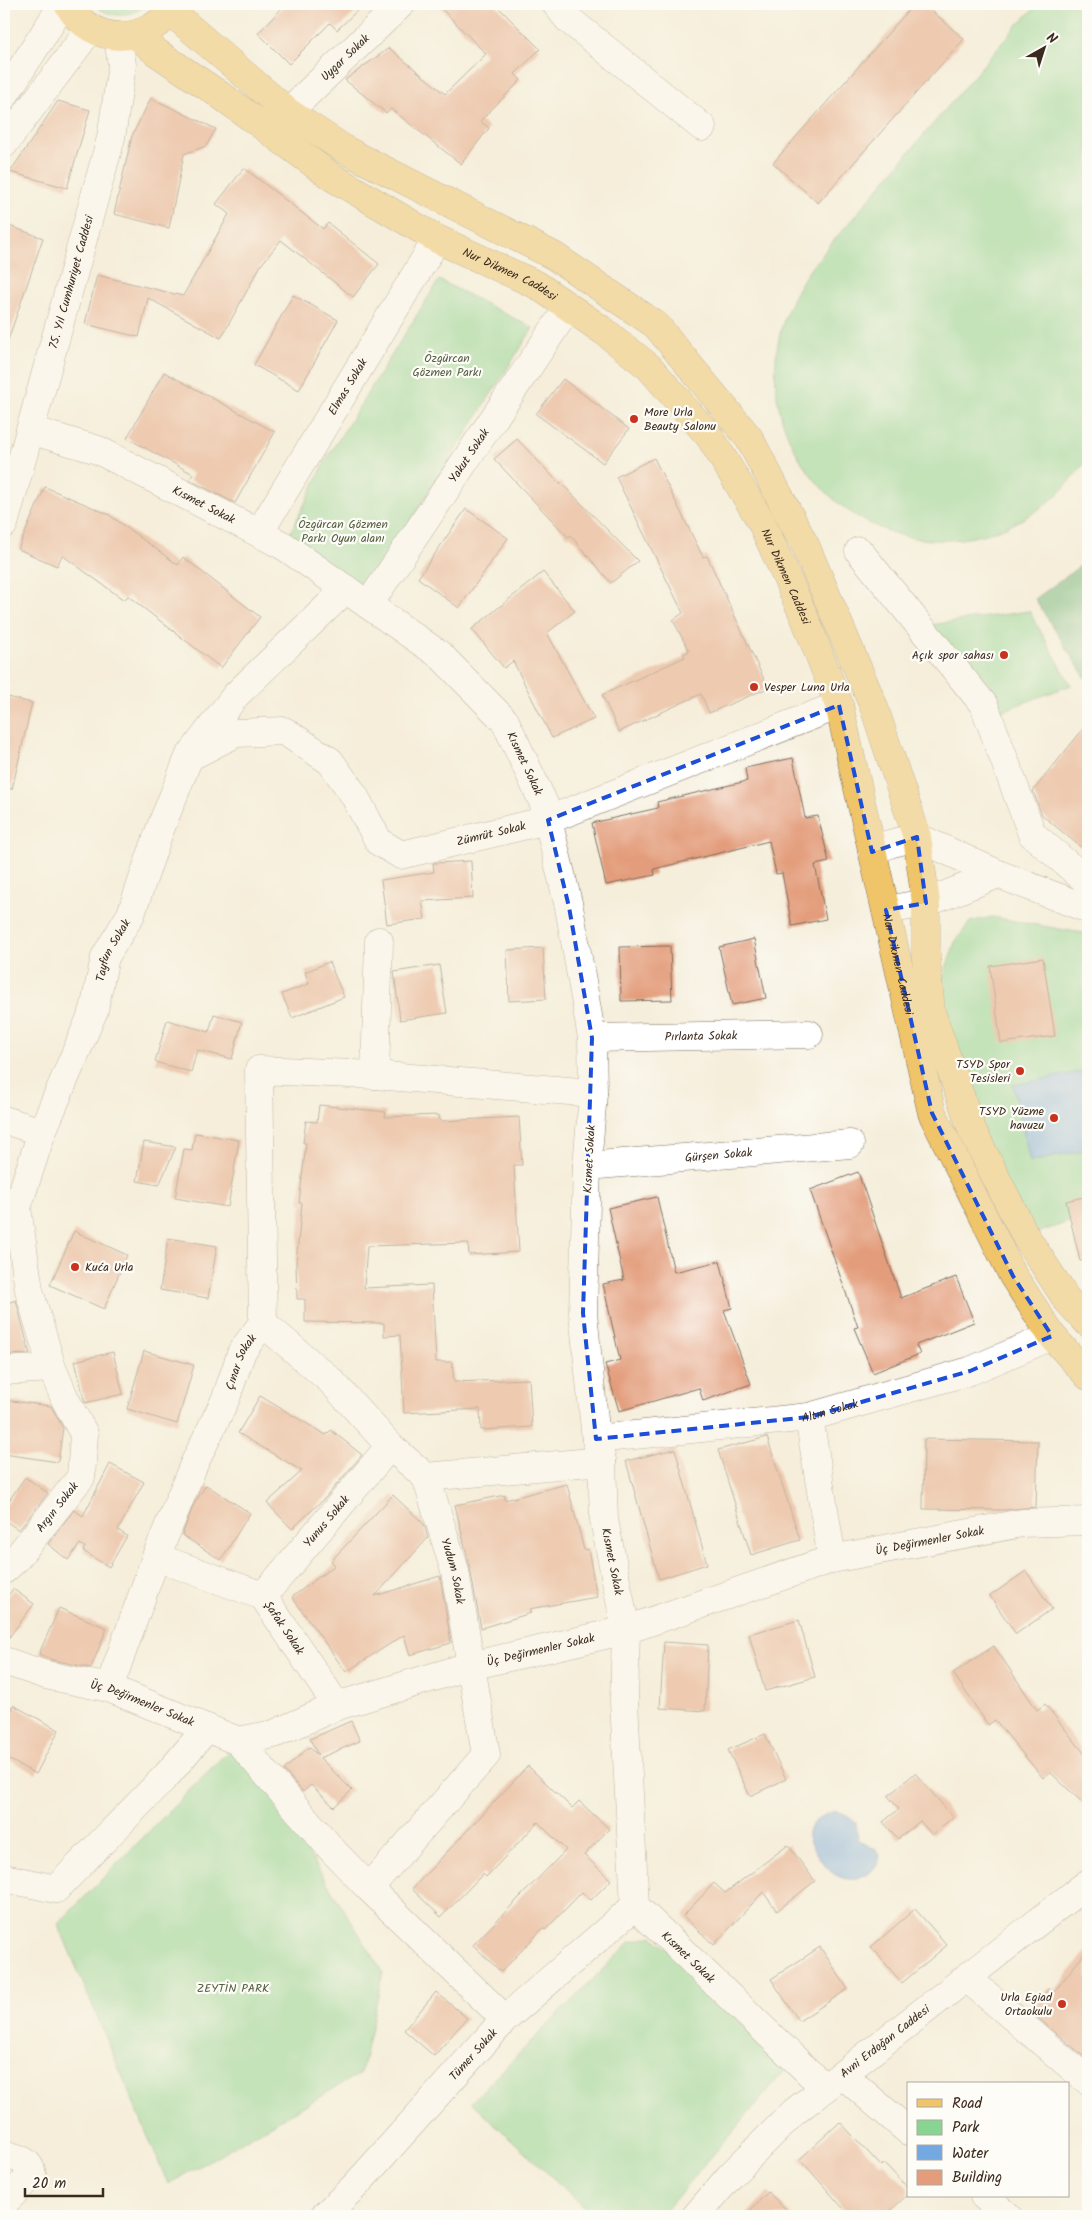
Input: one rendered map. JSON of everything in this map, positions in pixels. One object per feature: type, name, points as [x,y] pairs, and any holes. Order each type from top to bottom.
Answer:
[{"type":"main road","points":[[68,4],[80,20],[91,28],[127,36],[159,24],[172,7]]},
{"type":"main road","name":"Nur Dikmen Caddesi","points":[[172,7],[288,112],[347,151],[554,256],[656,325],[749,438],[806,547],[874,707],[917,837],[926,902],[926,958],[931,1012],[972,1130],[1026,1236],[1067,1300],[1088,1322]]},
{"type":"main road","name":"Nur Dikmen Caddesi","points":[[127,36],[156,52],[223,97],[332,177],[437,239],[537,286],[605,332],[649,367],[710,437],[761,521],[804,616],[839,706],[932,1113],[1013,1276],[1052,1336],[1088,1376]]},
{"type":"street","points":[[4,96],[63,4]]},
{"type":"street","name":"Uygar Sokak","points":[[288,112],[402,4]]},
{"type":"street","points":[[556,4],[568,19],[702,127]]},
{"type":"street","points":[[4,144],[91,28]]},
{"type":"street","name":"75. Yıl Cumhuriyet Caddesi","points":[[4,524],[111,138],[127,36]]},
{"type":"street","name":"Elmas Sokak","points":[[259,533],[437,239]]},
{"type":"street","name":"Yakut Sokak","points":[[369,604],[568,308]]},
{"type":"street","name":"Kısmet Sokak","points":[[30,430],[98,450],[284,546],[440,655],[505,721],[544,804],[570,907],[592,1038],[593,1093],[587,1166],[583,1313],[599,1450],[604,1520],[626,1630],[624,1702],[635,1906],[834,2082],[907,2130]]},
{"type":"street","points":[[859,551],[984,705],[1032,834],[1088,882]]},
{"type":"street","name":"Tayfun Sokak","points":[[52,1368],[29,1290],[17,1208],[42,1132],[94,1010],[105,957],[131,914],[159,832],[189,758],[236,695],[346,589]]},
{"type":"street","name":"Zümrüt Sokak","points":[[189,758],[236,733],[284,731],[330,761],[354,796],[379,842],[401,855],[548,820],[839,706]]},
{"type":"street","points":[[872,852],[889,844],[917,837],[998,874],[1088,909]]},
{"type":"street","points":[[886,910],[926,902],[998,874]]},
{"type":"street","points":[[379,941],[375,1075],[593,1093]]},
{"type":"street","name":"Pırlanta Sokak","points":[[592,1038],[809,1034]]},
{"type":"street","name":"Çınar Sokak","points":[[109,1688],[156,1557],[194,1464],[226,1398],[242,1351],[263,1323],[259,1070],[375,1075]]},
{"type":"street","points":[[4,1120],[42,1132]]},
{"type":"street","name":"Gürşen Sokak","points":[[587,1166],[850,1144]]},
{"type":"street","points":[[263,1323],[331,1381],[390,1446],[426,1477]]},
{"type":"street","name":"Altın Sokak","points":[[426,1477],[809,1418],[970,1371],[1052,1336]]},
{"type":"street","points":[[4,1371],[52,1368]]},
{"type":"street","name":"Argın Sokak","points":[[4,1570],[16,1559],[82,1476],[84,1434],[64,1399],[52,1368]]},
{"type":"street","points":[[809,1418],[832,1560]]},
{"type":"street","name":"Yunus Sokak","points":[[264,1596],[390,1446]]},
{"type":"street","name":"Yudum Sokak","points":[[370,1888],[486,1755],[455,1571],[426,1477]]},
{"type":"street","name":"Üç Değirmenler Sokak","points":[[4,1661],[46,1675],[109,1688],[238,1742],[274,1734],[337,1706],[470,1666],[626,1630],[832,1560],[1022,1524],[1088,1521]]},
{"type":"street","name":"Şafak Sokak","points":[[156,1557],[264,1596],[337,1706]]},
{"type":"street","points":[[4,1878],[56,1889],[167,1775],[207,1728]]},
{"type":"street","points":[[238,1742],[335,1853],[505,2019]]},
{"type":"street","name":"Avni Erdoğan Caddesi","points":[[696,2216],[730,2176],[794,2112],[1088,1883]]},
{"type":"street","name":"Tümer Sokak","points":[[324,2216],[356,2185],[505,2019],[635,1906]]},
{"type":"street","points":[[967,1978],[1088,2081]]},
{"type":"street","points":[[4,2154],[27,2162],[32,2174],[4,2203]]},
{"type":"street","points":[[986,2198],[1008,2216]]},
{"type":"highlighted area","points":[[839,705],[872,852],[917,837],[926,903],[886,910],[932,1113],[1013,1276],[1052,1336],[970,1371],[809,1417],[596,1439],[583,1313],[592,1038],[569,907],[548,820]]},
{"type":"green space","points":[[94,4],[147,4],[134,12],[113,15]]},
{"type":"green space","points":[[1039,4],[1088,4],[1088,459],[1059,493],[1038,510],[976,536],[917,538],[864,520],[820,486],[789,439],[776,384],[783,324],[814,264],[1018,24]]},
{"type":"green space","name":"Özgürcan Gözmen Parkı","points":[[439,280],[533,328],[408,525],[369,604],[284,546],[327,458]]},
{"type":"green space","points":[[1088,560],[1088,678],[1086,679],[1035,599]]},
{"type":"green space","name":"Açık spor sahası","points":[[1029,611],[1071,685],[999,712],[930,625]]},
{"type":"green space","name":"TSYD Spor Tesisleri","points":[[992,917],[1088,934],[1088,1215],[1026,1237],[931,1012],[955,942],[970,922]]},
{"type":"green space","name":"ZEYTİN PARK","points":[[238,1741],[383,1972],[361,2073],[168,2184],[58,1924]]},
{"type":"green space","points":[[654,1936],[787,2068],[661,2216],[594,2216],[471,2102],[630,1942]]},
{"type":"water","name":"TSYD Yüzme havuzu","points":[[1088,1070],[1088,1150],[1030,1162],[1013,1085]]},
{"type":"water","points":[[835,1811],[845,1814],[856,1823],[858,1840],[877,1850],[880,1856],[876,1867],[858,1878],[842,1878],[835,1875],[822,1862],[809,1840],[808,1832],[812,1824],[823,1816]]},
{"type":"building","points":[[286,4],[364,4],[337,30],[330,23],[289,64],[258,33]]},
{"type":"building","points":[[437,4],[495,4],[540,49],[515,74],[521,80],[480,121],[489,128],[461,164],[391,109],[386,113],[345,80],[389,48],[445,94],[486,54]]},
{"type":"building","points":[[914,4],[924,4],[964,39],[818,203],[773,163]]},
{"type":"building","points":[[151,98],[216,129],[206,146],[184,154],[169,228],[114,214],[132,136]]},
{"type":"building","points":[[58,101],[90,110],[67,188],[10,172]]},
{"type":"building","points":[[244,168],[323,229],[328,223],[379,264],[353,297],[281,240],[261,265],[221,338],[148,298],[139,337],[85,324],[97,275],[183,296],[229,214],[216,204]]},
{"type":"building","points":[[4,224],[43,238],[7,343],[4,343]]},
{"type":"building","points":[[293,295],[338,320],[299,390],[254,365]]},
{"type":"building","points":[[164,372],[275,432],[235,503],[190,480],[193,474],[127,438]]},
{"type":"building","points":[[563,379],[629,429],[603,463],[536,414]]},
{"type":"building","points":[[517,439],[638,561],[611,583],[570,535],[568,537],[494,459]]},
{"type":"building","points":[[654,458],[703,557],[707,556],[768,688],[709,713],[701,694],[619,732],[602,695],[685,657],[683,654],[689,651],[673,620],[683,613],[616,477]]},
{"type":"building","points":[[45,487],[108,514],[178,565],[183,557],[260,617],[221,668],[128,596],[124,600],[62,555],[57,566],[18,549]]},
{"type":"building","points":[[466,509],[508,538],[459,608],[418,578]]},
{"type":"building","points":[[543,572],[575,611],[547,633],[594,719],[552,738],[513,661],[504,668],[472,629]]},
{"type":"building","points":[[4,696],[32,703],[12,789],[4,788]]},
{"type":"building","points":[[1088,723],[1088,853],[1042,815],[1033,791]]},
{"type":"building","points":[[793,758],[805,818],[818,816],[829,862],[815,865],[826,919],[792,926],[782,873],[776,874],[769,841],[654,869],[655,875],[606,885],[592,823],[658,808],[657,802],[747,781],[745,768]]},
{"type":"building","points":[[471,861],[473,898],[422,901],[425,919],[387,924],[381,880],[434,872],[433,863]]},
{"type":"building","points":[[754,939],[766,998],[732,1005],[719,947]]},
{"type":"building","points":[[670,946],[672,1000],[621,1001],[620,947]]},
{"type":"building","points":[[543,948],[546,999],[509,1001],[507,950]]},
{"type":"building","points":[[1043,958],[1055,1036],[1001,1043],[990,966]]},
{"type":"building","points":[[329,962],[344,997],[292,1018],[282,994],[309,984],[305,972]]},
{"type":"building","points":[[439,965],[447,1013],[400,1020],[394,972]]},
{"type":"building","points":[[214,1014],[242,1022],[232,1059],[197,1050],[191,1072],[155,1062],[167,1020],[209,1032]]},
{"type":"building","points":[[319,1105],[386,1112],[385,1117],[439,1115],[440,1121],[519,1117],[522,1165],[514,1165],[519,1252],[469,1255],[468,1243],[367,1246],[364,1288],[432,1285],[436,1362],[452,1362],[454,1382],[529,1379],[532,1427],[481,1430],[480,1409],[404,1413],[400,1335],[384,1336],[384,1323],[305,1322],[305,1299],[297,1299],[296,1262],[302,1203],[299,1203],[306,1143],[303,1143],[306,1121],[317,1122]]},
{"type":"building","points":[[195,1133],[239,1140],[228,1207],[175,1198],[184,1149],[192,1150]]},
{"type":"building","points":[[144,1142],[176,1147],[159,1185],[137,1181]]},
{"type":"building","points":[[858,1172],[901,1298],[956,1277],[974,1322],[916,1345],[920,1354],[873,1373],[854,1328],[858,1327],[810,1190]]},
{"type":"building","points":[[1088,1196],[1088,1260],[1080,1261],[1066,1201]]},
{"type":"building","points":[[657,1197],[674,1272],[720,1261],[732,1308],[724,1310],[751,1384],[703,1401],[699,1388],[619,1411],[605,1364],[620,1360],[603,1284],[624,1280],[608,1208]]},
{"type":"building","points":[[74,1231],[127,1255],[104,1309],[50,1285]]},
{"type":"building","points":[[168,1238],[217,1246],[208,1298],[160,1290]]},
{"type":"building","points":[[16,1300],[30,1354],[4,1355],[4,1304]]},
{"type":"building","points":[[144,1351],[194,1365],[177,1424],[127,1409]]},
{"type":"building","points":[[113,1352],[123,1394],[85,1403],[75,1361]]},
{"type":"building","points":[[260,1396],[326,1435],[331,1430],[362,1455],[326,1497],[292,1529],[267,1503],[302,1471],[238,1433]]},
{"type":"building","points":[[4,1400],[51,1406],[63,1428],[58,1462],[4,1454]]},
{"type":"building","points":[[767,1437],[800,1540],[751,1555],[718,1450]]},
{"type":"building","points":[[924,1439],[1038,1441],[1036,1507],[1004,1510],[923,1509]]},
{"type":"building","points":[[675,1449],[707,1564],[659,1579],[626,1461]]},
{"type":"building","points":[[110,1464],[144,1482],[118,1530],[127,1536],[109,1567],[83,1551],[85,1547],[80,1544],[68,1560],[48,1544],[74,1510],[83,1516]]},
{"type":"building","points":[[25,1477],[48,1493],[19,1530],[4,1520],[4,1508]]},
{"type":"building","points":[[567,1484],[584,1550],[588,1549],[597,1597],[529,1609],[531,1613],[481,1628],[470,1568],[455,1505],[505,1495],[505,1500]]},
{"type":"building","points":[[206,1485],[250,1513],[221,1560],[182,1535],[194,1504]]},
{"type":"building","points":[[393,1495],[424,1524],[428,1538],[375,1596],[440,1576],[451,1643],[410,1655],[404,1635],[346,1672],[292,1597],[335,1565],[331,1561]]},
{"type":"building","points":[[1026,1571],[1052,1609],[1016,1634],[990,1596]]},
{"type":"building","points":[[13,1589],[34,1604],[4,1644],[4,1601]]},
{"type":"building","points":[[59,1608],[107,1628],[91,1668],[53,1660],[39,1654]]},
{"type":"building","points":[[799,1620],[815,1677],[765,1691],[749,1634]]},
{"type":"building","points":[[664,1642],[708,1645],[705,1711],[660,1708]]},
{"type":"building","points":[[994,1646],[1037,1710],[1045,1704],[1088,1758],[1088,1808],[1050,1772],[1043,1778],[995,1720],[988,1725],[953,1673]]},
{"type":"building","points":[[13,1705],[59,1730],[36,1774],[4,1757],[4,1723]]},
{"type":"building","points":[[351,1721],[360,1741],[320,1758],[352,1790],[334,1807],[311,1785],[303,1792],[284,1770],[309,1747],[318,1755],[310,1739]]},
{"type":"building","points":[[765,1734],[786,1779],[750,1796],[728,1750]]},
{"type":"building","points":[[528,1766],[572,1808],[579,1801],[609,1829],[584,1855],[611,1880],[591,1900],[582,1892],[545,1930],[543,1928],[501,1972],[473,1945],[566,1850],[538,1822],[486,1877],[483,1874],[441,1917],[412,1889]]},
{"type":"building","points":[[915,1773],[953,1817],[932,1835],[920,1821],[898,1839],[883,1822],[899,1809],[888,1796]]},
{"type":"building","points":[[788,1845],[815,1881],[777,1911],[763,1892],[714,1945],[683,1916],[714,1883],[725,1893]]},
{"type":"building","points":[[915,1909],[947,1945],[902,1983],[871,1947]]},
{"type":"building","points":[[820,1947],[848,1989],[799,2021],[771,1979]]},
{"type":"building","name":"Urla Egiad Ortaokulu","points":[[1088,1949],[1088,2060],[1030,2011],[1049,1988],[1054,1992]]},
{"type":"building","points":[[436,1992],[467,2018],[434,2056],[404,2030]]},
{"type":"building","points":[[840,2122],[881,2166],[884,2163],[907,2187],[907,2195],[885,2216],[850,2216],[800,2159]]},
{"type":"building","points":[[768,2192],[793,2216],[745,2216]]},
{"type":"place","name":"More Urla Beauty Salonu","points":[[634,419]]},
{"type":"place","name":"Açık spor sahası","points":[[1004,655]]},
{"type":"place","name":"Vesper Luna Urla","points":[[754,687]]},
{"type":"place","name":"TSYD Spor Tesisleri","points":[[1020,1071]]},
{"type":"place","name":"TSYD Yüzme havuzu","points":[[1054,1118]]},
{"type":"place","name":"Kuća Urla","points":[[75,1267]]},
{"type":"place","name":"Urla Egiad Ortaokulu","points":[[1062,2004]]},
{"type":"park label","name":"Özgürcan Gözmen Parkı Oyun alanı","points":[[343,531]]}]
